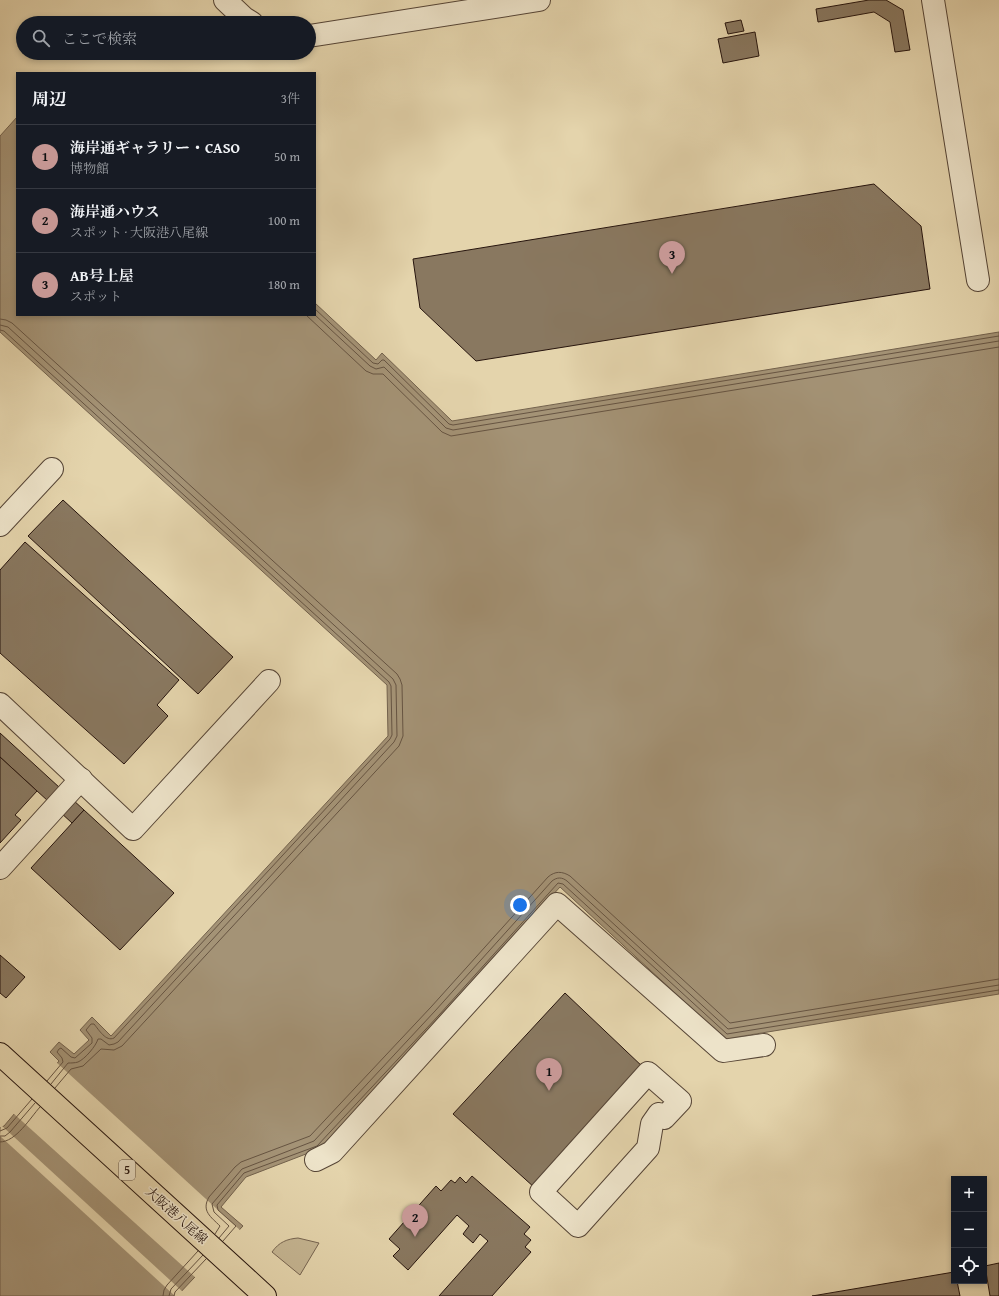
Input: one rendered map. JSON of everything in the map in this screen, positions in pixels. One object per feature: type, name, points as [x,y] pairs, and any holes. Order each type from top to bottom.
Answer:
[{"type":"main road","name":"大阪港八尾線","points":[[0,1054],[265,1296]]},
{"type":"street","points":[[225,0],[242,16]]},
{"type":"street","points":[[316,35],[539,0]]},
{"type":"street","points":[[933,0],[978,280]]},
{"type":"street","points":[[0,524],[52,469]]},
{"type":"street","points":[[0,704],[133,828],[269,681]]},
{"type":"street","points":[[0,868],[81,779]]},
{"type":"street","points":[[316,1160],[332,1152],[557,904],[723,1051],[764,1045]]},
{"type":"street","points":[[648,1073],[680,1101],[664,1118],[659,1114],[652,1124],[648,1148],[578,1226],[541,1192],[648,1073]]},
{"type":"shaded area","points":[[298,1238],[319,1243],[300,1275],[272,1252],[277,1246],[284,1242],[290,1239]]},
{"type":"water","points":[[16,118],[16,316],[316,316],[316,304],[376,360],[382,353],[452,421],[999,332],[999,994],[725,1039],[560,887],[319,1149],[246,1177],[221,1207],[243,1226],[177,1296],[0,1296],[0,1128],[4,1126],[59,1061],[50,1052],[59,1042],[74,1054],[89,1040],[80,1030],[92,1017],[111,1036],[388,736],[387,685],[0,332],[0,136]]},
{"type":"pier","points":[[56,1062],[241,1231],[196,1278],[13,1113]]},
{"type":"pier","points":[[1,1125],[183,1292],[179,1296],[175,1296],[0,1136]]},
{"type":"building","points":[[869,0],[886,0],[903,10],[910,50],[895,52],[890,22],[874,12],[818,22],[816,9]]},
{"type":"building","points":[[741,20],[744,31],[728,34],[725,23]]},
{"type":"building","points":[[755,32],[759,56],[723,63],[718,39]]},
{"type":"building","points":[[874,184],[921,226],[930,289],[476,361],[420,308],[413,259]]},
{"type":"building","points":[[63,500],[233,657],[198,694],[28,536]]},
{"type":"building","points":[[25,542],[179,680],[157,705],[168,716],[124,764],[0,653],[0,570]]},
{"type":"building","points":[[0,733],[84,810],[72,823],[0,757]]},
{"type":"building","points":[[0,757],[37,791],[15,815],[21,820],[0,843]]},
{"type":"building","points":[[84,810],[174,893],[120,950],[31,868]]},
{"type":"building","points":[[0,955],[25,977],[6,998],[0,993]]},
{"type":"building","points":[[565,993],[645,1069],[535,1188],[453,1114]]},
{"type":"building","points":[[472,1176],[530,1227],[524,1234],[531,1240],[525,1247],[531,1252],[492,1296],[439,1296],[488,1241],[480,1234],[473,1243],[463,1234],[469,1226],[457,1215],[408,1270],[393,1256],[400,1249],[389,1239],[436,1186],[441,1191],[451,1180],[455,1183],[460,1177],[466,1183]]},
{"type":"building","points":[[999,1263],[999,1296],[990,1296],[987,1278],[987,1266]]},
{"type":"building","points":[[951,1273],[951,1284],[958,1284],[960,1296],[812,1296]]},
{"type":"place","name":"AB号上屋","points":[[672,274]]},
{"type":"place","name":"海岸通ギャラリー・CASO","points":[[549,1091]]},
{"type":"place","name":"海岸通ハウス","points":[[415,1237]]}]
